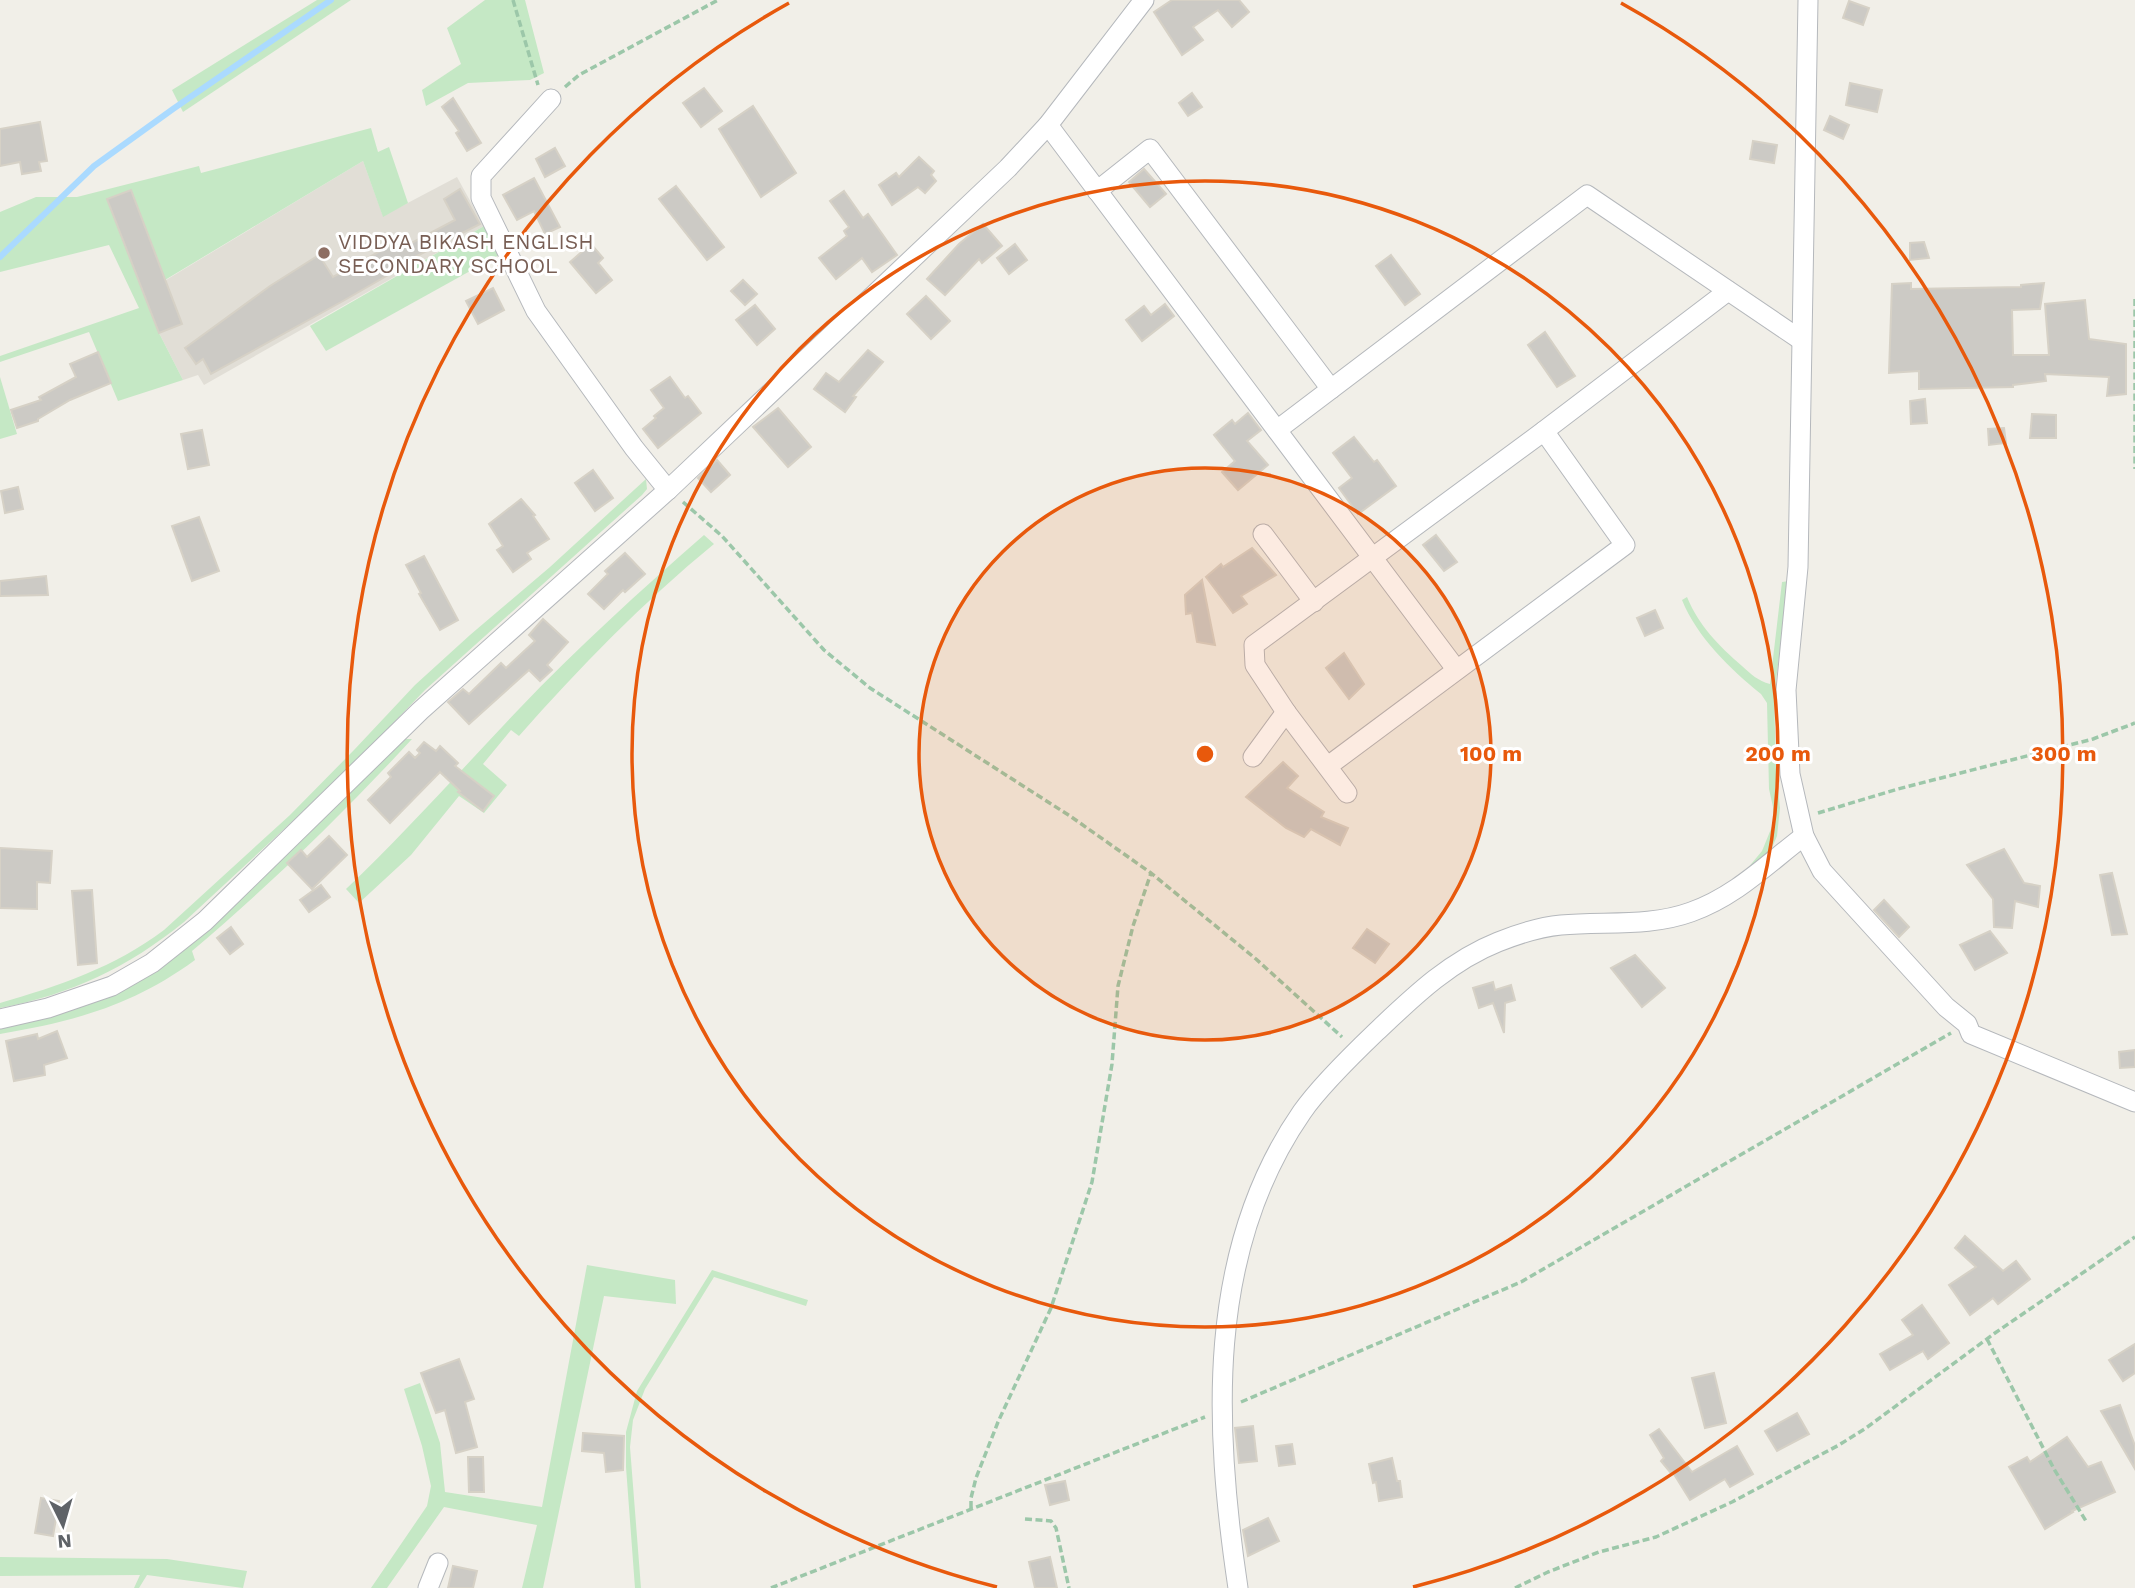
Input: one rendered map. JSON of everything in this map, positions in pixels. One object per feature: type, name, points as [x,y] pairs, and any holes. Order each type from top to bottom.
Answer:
[{"type":"street","points":[[0,1019],[48,1008],[112,986],[152,964],[205,921],[420,711],[668,490],[1008,168],[1048,125],[1144,0]]},
{"type":"street","points":[[1808,0],[1798,567],[1786,690],[1790,774],[1804,836],[1822,871],[1946,1007],[1966,1024],[1971,1034],[2135,1102]]},
{"type":"street","points":[[548,103],[481,176],[481,198],[536,311],[634,449],[668,490]]},
{"type":"street","points":[[1048,125],[1456,669]]},
{"type":"street","points":[[1097,191],[1150,149],[1331,389]]},
{"type":"street","points":[[1277,430],[1587,195],[1801,340]]},
{"type":"street","points":[[1347,793],[1286,712],[1255,665],[1254,645],[1728,291]]},
{"type":"street","points":[[1328,766],[1625,545],[1544,431]]},
{"type":"street","points":[[1263,534],[1314,602]]},
{"type":"street","points":[[1253,757],[1286,712]]},
{"type":"street","points":[[1238,1588],[1226,1510],[1220,1411],[1224,1338],[1245,1227],[1269,1168],[1302,1111],[1357,1051],[1408,1002],[1444,972],[1497,942],[1531,930],[1560,925],[1648,922],[1691,912],[1743,887],[1804,836]]},
{"type":"street","points":[[428,1588],[438,1563]]},
{"type":"path","points":[[513,0],[520,31],[548,103],[579,75],[718,0]]},
{"type":"path","points":[[2135,299],[2135,469]]},
{"type":"path","points":[[668,490],[722,536],[824,650],[861,680],[1070,816],[1151,873],[1256,959],[1357,1051]]},
{"type":"path","points":[[1818,813],[1898,789],[2092,739],[2135,723]]},
{"type":"path","points":[[971,1508],[976,1478],[998,1422],[1051,1308],[1092,1182],[1106,1110],[1118,986],[1133,926],[1151,873]]},
{"type":"path","points":[[771,1588],[1220,1411],[1521,1282],[1966,1024]]},
{"type":"path","points":[[1515,1588],[1599,1552],[1656,1537],[1780,1477],[1866,1428],[1987,1339],[2135,1237]]},
{"type":"path","points":[[1987,1339],[2054,1469],[2086,1521]]},
{"type":"path","points":[[1025,1519],[1051,1521],[1056,1528],[1069,1588]]},
{"type":"shaded area","name":"VIDDYA BIKASH ENGLISH SECONDARY SCHOOL","points":[[363,161],[383,216],[457,177],[484,226],[204,385],[198,375],[183,380],[159,333],[107,199],[131,190],[166,280]]},
{"type":"green space","points":[[317,0],[351,0],[183,112],[172,90]]},
{"type":"green space","points":[[485,0],[525,0],[544,73],[530,80],[468,83],[426,106],[422,90],[461,64],[447,28]]},
{"type":"green space","points":[[371,128],[378,152],[389,147],[408,203],[383,217],[363,161],[165,280],[131,190],[107,199],[159,333],[183,380],[118,401],[89,332],[0,362],[0,356],[139,308],[109,245],[0,272],[0,212],[36,197],[77,197],[199,166],[201,173]]},
{"type":"green space","points":[[484,226],[499,255],[326,351],[310,326]]},
{"type":"green space","points":[[0,377],[17,434],[0,439]]},
{"type":"green space","points":[[646,479],[647,489],[642,495],[425,690],[351,767],[184,922],[141,953],[98,977],[51,995],[0,1008],[0,1003],[44,990],[106,965],[164,930],[290,815],[415,685]]},
{"type":"green space","points":[[704,535],[714,544],[612,636],[519,736],[511,730],[483,764],[507,785],[484,813],[459,796],[411,855],[359,903],[346,889],[563,664]]},
{"type":"green space","points":[[1789,581],[1774,695],[1780,808],[1777,836],[1766,862],[1748,877],[1747,869],[1762,851],[1773,824],[1769,789],[1767,703],[1705,639],[1682,600],[1687,597],[1703,626],[1725,650],[1755,677],[1770,684],[1782,582]]},
{"type":"green space","points":[[400,739],[412,739],[250,901],[192,951],[195,960],[148,989],[102,1009],[0,1034],[0,1028],[78,1008],[129,987],[161,967]]},
{"type":"green space","points":[[587,1265],[675,1280],[676,1304],[604,1296],[543,1588],[522,1588],[537,1525],[444,1507],[387,1588],[371,1588],[427,1506],[431,1486],[404,1389],[420,1383],[440,1443],[445,1492],[542,1507]]},
{"type":"green space","points":[[712,1270],[808,1300],[806,1306],[714,1277],[645,1389],[633,1420],[630,1447],[641,1588],[635,1588],[626,1432],[637,1391]]},
{"type":"green space","points":[[0,1557],[167,1559],[247,1571],[243,1588],[147,1575],[139,1588],[134,1588],[140,1575],[0,1576]]},
{"type":"building","points":[[1172,0],[1239,0],[1249,12],[1232,27],[1218,10],[1193,27],[1203,40],[1182,55],[1154,12]]},
{"type":"building","points":[[1849,1],[1869,8],[1863,25],[1843,18]]},
{"type":"building","points":[[1850,83],[1882,90],[1877,112],[1846,105]]},
{"type":"building","points":[[704,88],[722,111],[701,127],[683,103]]},
{"type":"building","points":[[1192,93],[1202,107],[1188,116],[1179,103]]},
{"type":"building","points":[[453,98],[481,143],[467,151],[456,133],[459,131],[442,107]]},
{"type":"building","points":[[753,106],[796,173],[761,197],[719,129]]},
{"type":"building","points":[[1830,116],[1849,125],[1843,139],[1824,130]]},
{"type":"building","points":[[40,122],[47,161],[39,162],[41,171],[22,174],[20,162],[0,166],[0,129]]},
{"type":"building","points":[[1753,141],[1777,145],[1774,163],[1750,159]]},
{"type":"building","points":[[555,148],[565,166],[545,177],[536,159]]},
{"type":"building","points":[[919,157],[934,171],[931,175],[936,181],[925,193],[918,187],[892,205],[879,185],[896,173],[899,177]]},
{"type":"building","points":[[1144,169],[1166,194],[1150,207],[1129,182]]},
{"type":"building","points":[[534,178],[560,227],[545,234],[534,211],[517,220],[503,195]]},
{"type":"building","points":[[676,186],[724,247],[707,260],[659,199]]},
{"type":"building","points":[[460,189],[480,224],[413,258],[414,260],[343,301],[211,374],[203,359],[196,364],[185,348],[270,286],[319,255],[333,277],[402,239],[406,246],[455,220],[444,199]]},
{"type":"building","points":[[131,190],[182,324],[159,333],[107,199]]},
{"type":"building","points":[[844,191],[863,218],[868,214],[897,255],[872,272],[862,258],[836,279],[819,258],[847,236],[844,231],[849,227],[830,201]]},
{"type":"building","points":[[983,224],[1002,246],[982,263],[979,259],[945,295],[927,279],[959,244]]},
{"type":"building","points":[[1924,242],[1929,258],[1910,260],[1910,243]]},
{"type":"building","points":[[591,244],[603,258],[598,263],[612,280],[596,293],[570,262]]},
{"type":"building","points":[[1015,244],[1027,260],[1009,274],[997,258]]},
{"type":"building","points":[[1391,255],[1420,294],[1405,305],[1376,266]]},
{"type":"building","points":[[743,280],[757,294],[745,305],[731,291]]},
{"type":"building","points":[[1911,283],[1911,289],[2021,287],[2044,283],[2040,309],[2012,310],[2013,355],[2049,355],[2045,304],[2085,300],[2089,339],[2126,344],[2126,394],[2107,396],[2109,377],[2045,374],[2046,381],[2013,387],[1919,389],[1919,371],[1889,373],[1892,284]]},
{"type":"building","points":[[493,288],[504,310],[478,324],[466,301]]},
{"type":"building","points":[[926,296],[950,321],[931,339],[907,314]]},
{"type":"building","points":[[1165,304],[1174,316],[1142,341],[1126,320],[1144,306],[1151,315]]},
{"type":"building","points":[[755,305],[775,329],[757,345],[736,320]]},
{"type":"building","points":[[1545,332],[1575,376],[1557,387],[1528,345]]},
{"type":"building","points":[[868,350],[883,362],[853,396],[856,397],[845,412],[814,389],[826,373],[839,382]]},
{"type":"building","points":[[98,352],[111,383],[70,400],[38,421],[17,428],[11,410],[41,400],[39,397],[76,377],[70,364]]},
{"type":"building","points":[[670,377],[685,398],[688,396],[701,413],[658,448],[643,429],[664,408],[651,390]]},
{"type":"building","points":[[1925,399],[1927,423],[1911,424],[1910,401]]},
{"type":"building","points":[[778,408],[811,447],[788,467],[753,427]]},
{"type":"building","points":[[1248,413],[1261,430],[1247,441],[1268,465],[1238,490],[1222,472],[1235,461],[1214,435],[1232,420],[1235,424]]},
{"type":"building","points":[[2032,414],[2056,415],[2056,438],[2030,438]]},
{"type":"building","points":[[2004,428],[2006,443],[1989,445],[1988,429]]},
{"type":"building","points":[[202,430],[209,465],[188,469],[181,434]]},
{"type":"building","points":[[1354,437],[1374,462],[1377,460],[1396,486],[1358,514],[1339,488],[1352,478],[1333,453]]},
{"type":"building","points":[[717,460],[730,475],[711,492],[698,478]]},
{"type":"building","points":[[593,470],[613,498],[595,511],[575,483]]},
{"type":"building","points":[[18,487],[23,509],[5,513],[1,491]]},
{"type":"building","points":[[521,499],[535,515],[533,516],[549,539],[527,553],[531,559],[513,572],[497,550],[503,546],[489,524]]},
{"type":"building","points":[[199,517],[219,571],[192,581],[172,526]]},
{"type":"building","points":[[1436,535],[1457,562],[1444,571],[1423,545]]},
{"type":"building","points":[[1252,548],[1276,575],[1241,596],[1247,604],[1233,613],[1206,577],[1221,564],[1223,567]]},
{"type":"building","points":[[625,553],[645,574],[625,592],[623,590],[604,609],[588,594],[608,574],[605,571]]},
{"type":"building","points":[[424,556],[458,620],[440,630],[406,565]]},
{"type":"building","points":[[46,576],[48,595],[0,596],[0,581]]},
{"type":"building","points":[[1202,580],[1215,645],[1197,642],[1192,613],[1186,614],[1185,595]]},
{"type":"building","points":[[1655,610],[1663,628],[1645,636],[1637,618]]},
{"type":"building","points":[[543,619],[568,642],[547,665],[552,670],[540,681],[529,670],[469,724],[448,702],[463,689],[469,694],[501,663],[506,668],[535,641],[529,635]]},
{"type":"building","points":[[1344,653],[1364,684],[1349,699],[1326,668]]},
{"type":"building","points":[[424,742],[436,751],[440,746],[458,763],[455,766],[494,796],[483,811],[458,792],[460,791],[440,772],[390,823],[368,800],[391,777],[388,773],[409,752],[415,758],[420,753],[417,750]]},
{"type":"building","points":[[1283,762],[1298,776],[1287,788],[1324,812],[1321,817],[1348,828],[1340,845],[1311,829],[1304,837],[1286,828],[1246,797]]},
{"type":"building","points":[[329,836],[347,855],[312,889],[287,863],[301,850],[307,857]]},
{"type":"building","points":[[0,848],[52,851],[50,883],[37,882],[37,909],[0,908]]},
{"type":"building","points":[[2004,849],[2024,883],[2040,886],[2038,907],[2015,901],[2012,928],[1994,927],[1993,899],[1967,865]]},
{"type":"building","points":[[2112,873],[2127,934],[2112,935],[2100,875]]},
{"type":"building","points":[[321,885],[330,897],[309,912],[300,900]]},
{"type":"building","points":[[92,890],[97,963],[78,965],[72,891]]},
{"type":"building","points":[[1884,900],[1909,927],[1899,937],[1874,910]]},
{"type":"building","points":[[231,927],[243,944],[230,954],[217,938]]},
{"type":"building","points":[[1367,929],[1389,944],[1375,963],[1353,948]]},
{"type":"building","points":[[1990,931],[2007,953],[1975,970],[1960,945]]},
{"type":"building","points":[[1635,955],[1665,988],[1642,1007],[1611,968]]},
{"type":"building","points":[[1493,982],[1495,990],[1511,985],[1515,1000],[1505,1003],[1504,1033],[1493,1003],[1479,1008],[1473,988]]},
{"type":"building","points":[[57,1031],[67,1058],[44,1065],[45,1075],[14,1081],[6,1041],[37,1034],[38,1039]]},
{"type":"building","points":[[2135,1050],[2135,1067],[2120,1068],[2119,1052]]},
{"type":"building","points":[[1965,1236],[2003,1271],[2016,1261],[2030,1279],[1998,1304],[1993,1298],[1970,1315],[1949,1285],[1976,1267],[1955,1248]]},
{"type":"building","points":[[1922,1305],[1949,1343],[1928,1359],[1923,1351],[1890,1370],[1880,1354],[1913,1335],[1902,1320]]},
{"type":"building","points":[[2135,1344],[2135,1373],[2123,1381],[2109,1360]]},
{"type":"building","points":[[459,1359],[474,1399],[465,1402],[477,1447],[456,1453],[445,1410],[436,1413],[421,1373]]},
{"type":"building","points":[[1714,1373],[1726,1423],[1705,1428],[1692,1378]]},
{"type":"building","points":[[2120,1405],[2135,1446],[2135,1469],[2101,1411]]},
{"type":"building","points":[[1797,1413],[1809,1434],[1777,1451],[1765,1431]]},
{"type":"building","points":[[1253,1426],[1257,1461],[1239,1463],[1235,1428]]},
{"type":"building","points":[[1659,1429],[1692,1472],[1737,1446],[1753,1474],[1730,1487],[1725,1479],[1690,1500],[1672,1471],[1661,1461],[1664,1458],[1650,1435]]},
{"type":"building","points":[[583,1433],[624,1436],[623,1470],[606,1472],[604,1453],[582,1451]]},
{"type":"building","points":[[2067,1437],[2088,1467],[2101,1462],[2115,1492],[2072,1511],[2045,1529],[2009,1467],[2027,1457],[2030,1462]]},
{"type":"building","points":[[1292,1444],[1295,1464],[1279,1466],[1276,1446]]},
{"type":"building","points":[[468,1457],[483,1457],[484,1492],[469,1492]]},
{"type":"building","points":[[1392,1458],[1402,1497],[1379,1501],[1369,1464]]},
{"type":"building","points":[[1065,1481],[1069,1500],[1050,1505],[1045,1485]]},
{"type":"building","points":[[41,1498],[59,1501],[53,1536],[35,1533]]},
{"type":"building","points":[[1268,1518],[1279,1541],[1248,1556],[1243,1530]]},
{"type":"building","points":[[1050,1557],[1057,1588],[1035,1588],[1029,1562]]},
{"type":"building","points":[[453,1566],[477,1571],[473,1588],[448,1588]]},
{"type":"waterway","points":[[0,257],[94,166],[331,0]]},
{"type":"place","name":"VIDDYA BIKASH ENGLISH SECONDARY SCHOOL","points":[[324,253]]}]
